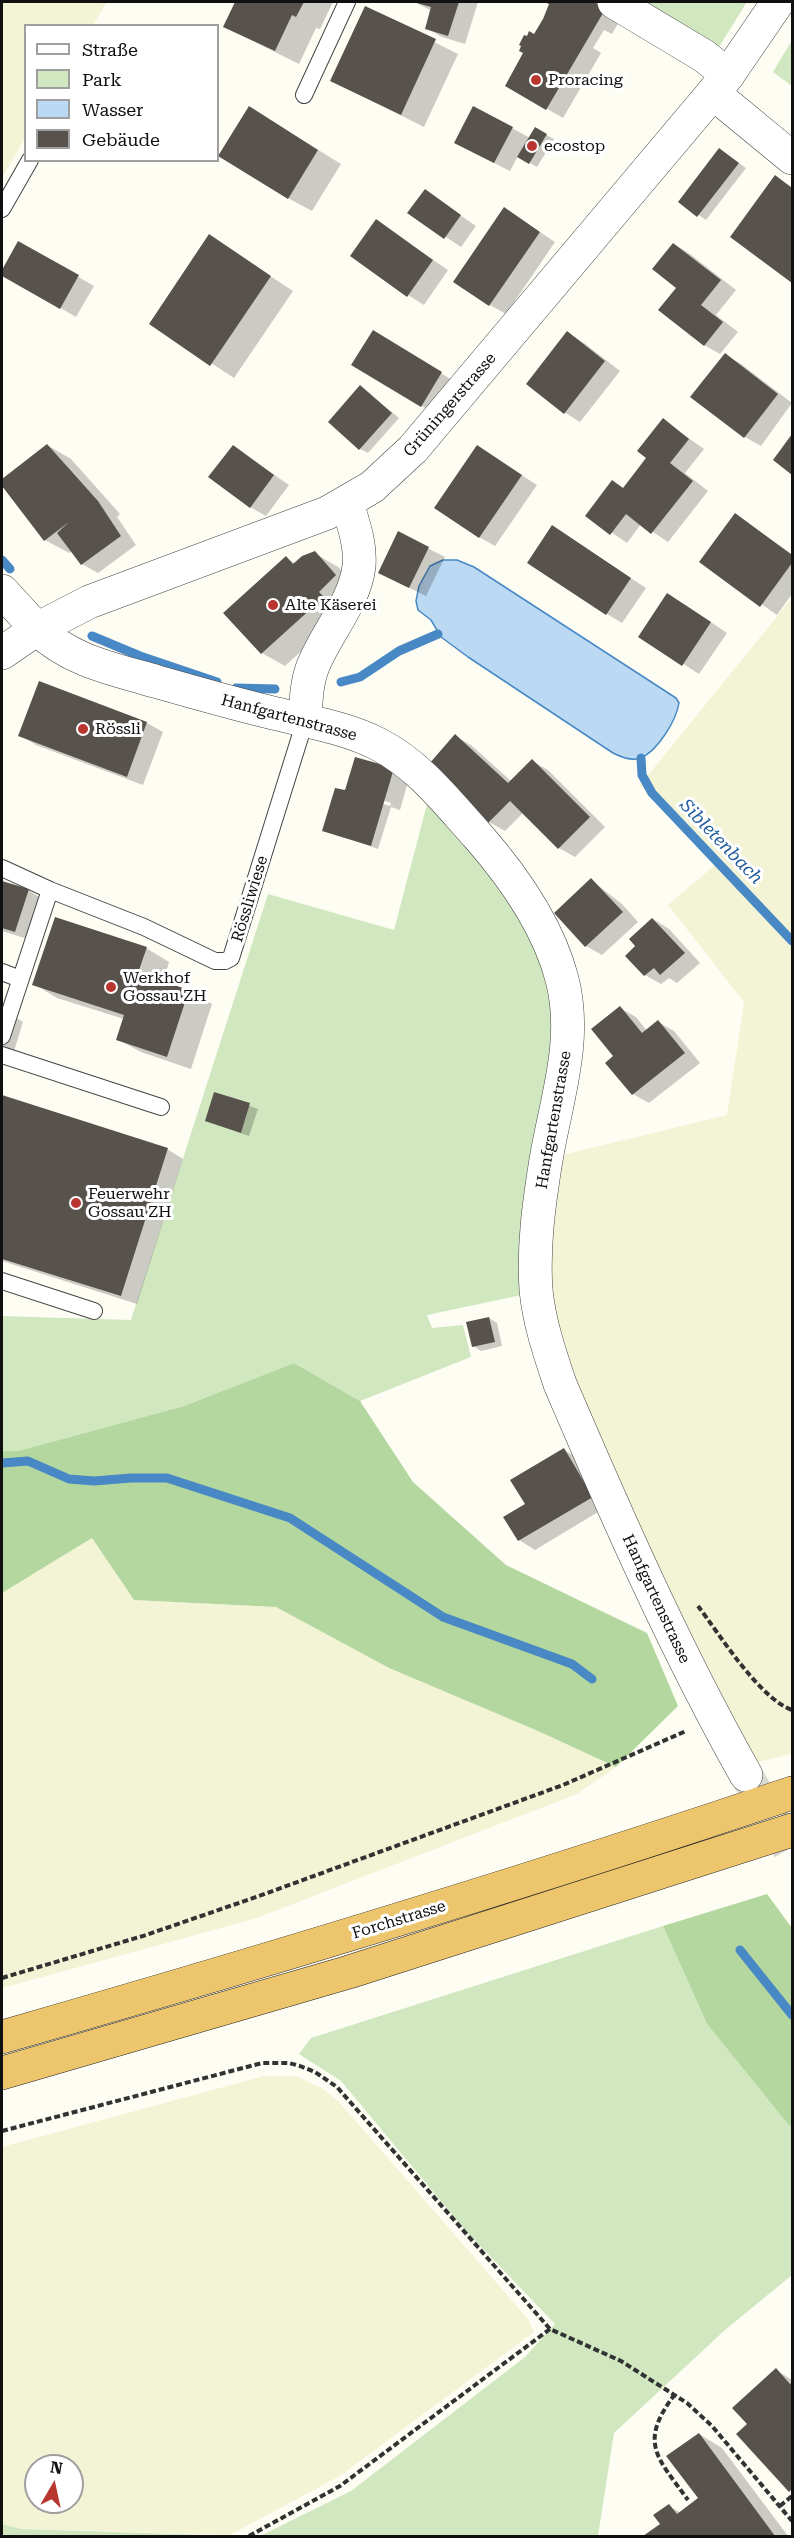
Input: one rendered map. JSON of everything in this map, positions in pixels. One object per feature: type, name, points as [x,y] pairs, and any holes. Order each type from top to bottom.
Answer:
[{"type":"highway","name":"Forchstrasse","points":[[2,2037],[372,1928],[792,1793]]},
{"type":"highway","points":[[2,2073],[360,1969],[792,1830]]},
{"type":"street","points":[[614,2],[704,56],[721,84],[792,158]]},
{"type":"street","name":"Grüningerstrasse","points":[[2,653],[37,629],[89,602],[306,523],[372,487],[413,449],[721,84],[778,2]]},
{"type":"street","points":[[305,721],[307,691],[312,669],[351,592],[359,568],[358,544],[347,502]]},
{"type":"street","name":"Hanfgartenstrasse","points":[[2,591],[37,629],[60,648],[101,666],[375,742],[408,763],[432,785],[488,847],[529,904],[551,945],[562,980],[568,1021],[568,1044],[546,1159],[537,1226],[536,1292],[542,1322],[560,1384],[644,1578],[714,1718],[746,1775]]},
{"type":"lane","points":[[304,95],[347,2]]},
{"type":"lane","points":[[2,209],[29,162]]},
{"type":"lane","name":"Rössliwiese","points":[[2,868],[50,890],[144,927],[215,961],[229,960],[234,953],[305,721]]},
{"type":"lane","points":[[2,1036],[50,890]]},
{"type":"lane","points":[[2,972],[20,979]]},
{"type":"lane","points":[[2,1055],[161,1107]]},
{"type":"lane","points":[[2,1281],[94,1311]]},
{"type":"path","points":[[691,1597],[761,1688],[779,1704],[792,1710]]},
{"type":"path","points":[[2,1978],[146,1935],[290,1885],[562,1785],[714,1718]]},
{"type":"path","points":[[2,2131],[254,2065],[275,2062],[300,2066],[327,2079],[348,2097],[464,2234],[550,2330],[621,2361],[675,2394],[712,2426],[792,2521]]},
{"type":"path","points":[[249,2536],[340,2486],[550,2330]]},
{"type":"path","points":[[675,2394],[657,2424],[655,2448],[660,2462],[688,2500]]},
{"type":"path","points":[[780,2506],[792,2496]]},
{"type":"green space","points":[[2,2],[107,2],[94,24],[24,24],[24,140],[2,178]]},
{"type":"green space","points":[[639,2],[747,2],[717,50]]},
{"type":"green space","points":[[792,40],[792,86],[773,72]]},
{"type":"green space","points":[[792,598],[792,1754],[754,1763],[549,1353],[546,1159],[727,1115],[744,1002],[668,905],[716,864],[640,785]]},
{"type":"green space","points":[[432,785],[556,960],[536,1292],[427,1315],[432,1328],[463,1325],[471,1357],[360,1401],[294,1363],[184,1406],[18,1451],[2,1451],[2,1316],[131,1320],[268,894],[394,930]]},
{"type":"green space","points":[[294,1363],[360,1401],[413,1482],[506,1565],[647,1633],[678,1706],[616,1767],[538,1731],[389,1668],[276,1607],[134,1600],[92,1538],[2,1593],[2,1451],[18,1451],[184,1406]]},
{"type":"green space","points":[[92,1538],[134,1600],[276,1607],[389,1668],[538,1731],[616,1767],[577,1794],[254,1919],[2,1988],[2,1593]]},
{"type":"green space","points":[[767,1894],[792,1928],[792,2127],[707,2024],[663,1926]]},
{"type":"green space","points":[[663,1926],[707,2024],[792,2127],[792,2275],[725,2330],[614,2433],[598,2536],[260,2536],[351,2491],[525,2357],[555,2324],[465,2230],[341,2081],[299,2054],[311,2038]]},
{"type":"green space","points":[[264,2076],[296,2076],[323,2089],[340,2103],[528,2319],[534,2332],[340,2476],[230,2535],[22,2529],[2,2524],[2,2147]]},
{"type":"green space","points":[[2,2524],[22,2529],[238,2536],[2,2536]]},
{"type":"water","points":[[443,560],[457,560],[474,567],[676,698],[679,703],[677,710],[670,726],[654,749],[638,759],[616,755],[441,637],[431,620],[418,610],[416,601],[419,586],[430,566]]},
{"type":"building","points":[[235,2],[304,2],[296,17],[292,15],[275,51],[223,27]]},
{"type":"building","points":[[413,2],[459,2],[448,36],[425,29],[431,7]]},
{"type":"building","points":[[544,2],[594,2],[606,8],[546,110],[505,86],[523,53],[519,51],[521,46],[519,45],[524,35],[527,36],[529,31],[534,34],[543,19],[549,4]]},
{"type":"building","points":[[365,6],[436,39],[401,115],[330,81]]},
{"type":"building","points":[[249,106],[318,150],[288,199],[219,157]]},
{"type":"building","points":[[473,106],[513,127],[494,163],[454,143]]},
{"type":"building","name":"ecostop","points":[[535,127],[547,134],[529,164],[517,157]]},
{"type":"building","points":[[719,148],[739,163],[697,217],[678,202]]},
{"type":"building","points":[[775,175],[792,188],[792,283],[730,237]]},
{"type":"building","points":[[425,189],[461,215],[444,239],[407,213]]},
{"type":"building","points":[[504,207],[540,232],[489,306],[453,282]]},
{"type":"building","points":[[376,219],[433,260],[407,297],[350,256]]},
{"type":"building","points":[[209,234],[271,276],[210,366],[149,324]]},
{"type":"building","points":[[18,241],[79,275],[60,309],[2,276],[2,270]]},
{"type":"building","points":[[673,243],[721,280],[701,305],[723,322],[704,346],[658,310],[676,288],[652,269]]},
{"type":"building","points":[[373,330],[442,372],[421,407],[351,365]]},
{"type":"building","points":[[567,331],[605,361],[564,414],[526,384]]},
{"type":"building","points":[[725,353],[778,394],[744,438],[690,397]]},
{"type":"building","points":[[360,385],[392,413],[359,450],[328,422]]},
{"type":"building","points":[[663,418],[689,439],[670,463],[693,481],[651,534],[626,514],[610,535],[585,516],[612,480],[623,488],[646,458],[637,451]]},
{"type":"building","points":[[792,434],[792,475],[773,460]]},
{"type":"building","points":[[47,444],[98,501],[121,536],[81,565],[57,533],[69,522],[44,541],[2,486],[2,479]]},
{"type":"building","points":[[233,445],[274,475],[250,508],[208,477]]},
{"type":"building","points":[[477,445],[522,475],[479,538],[434,508]]},
{"type":"building","points":[[735,513],[792,555],[792,563],[760,607],[699,562]]},
{"type":"building","points":[[552,525],[631,578],[606,615],[527,563]]},
{"type":"building","points":[[398,531],[429,547],[409,588],[378,573]]},
{"type":"building","name":"Alte Käserei","points":[[315,551],[336,575],[319,592],[324,597],[261,654],[223,613],[286,556],[293,564],[302,556]]},
{"type":"building","points":[[667,593],[711,622],[682,666],[638,637]]},
{"type":"building","name":"Rössli","points":[[39,681],[147,722],[127,777],[18,736]]},
{"type":"building","points":[[455,734],[508,783],[532,759],[590,817],[558,849],[510,801],[488,823],[429,764]]},
{"type":"building","points":[[355,757],[394,768],[371,846],[322,831],[335,788],[345,790]]},
{"type":"building","points":[[591,878],[623,912],[585,947],[554,913]]},
{"type":"building","points":[[2,881],[29,889],[15,932],[2,928]]},
{"type":"building","name":"Werkhof Gossau ZH","points":[[55,917],[147,947],[138,973],[189,990],[167,1057],[116,1040],[124,1015],[32,985]]},
{"type":"building","points":[[652,918],[685,953],[660,975],[654,968],[644,976],[625,956],[635,946],[629,939]]},
{"type":"building","points":[[620,1006],[642,1033],[658,1020],[685,1053],[632,1095],[605,1063],[613,1056],[591,1029]]},
{"type":"building","points":[[214,1092],[250,1103],[241,1133],[205,1121]]},
{"type":"building","name":"Feuerwehr Gossau ZH","points":[[2,1095],[168,1148],[121,1296],[2,1259]]},
{"type":"building","points":[[489,1317],[495,1342],[472,1347],[466,1322]]},
{"type":"building","points":[[564,1448],[593,1497],[518,1541],[503,1517],[525,1504],[510,1480]]},
{"type":"building","points":[[776,2368],[790,2384],[792,2382],[792,2489],[789,2492],[736,2434],[747,2424],[732,2408]]},
{"type":"building","points":[[699,2433],[775,2536],[643,2536],[660,2524],[653,2515],[669,2504],[677,2514],[698,2498],[666,2456]]},
{"type":"waterway","points":[[2,560],[10,569]]},
{"type":"waterway","points":[[341,682],[360,677],[399,651],[438,634]]},
{"type":"waterway","points":[[92,636],[140,656],[217,682]]},
{"type":"waterway","points":[[236,688],[275,689]]},
{"type":"waterway","name":"Sibletenbach","points":[[641,758],[642,775],[652,793],[792,941]]},
{"type":"waterway","points":[[2,1463],[28,1461],[69,1479],[94,1481],[167,1478],[290,1518],[443,1617],[572,1664],[592,1679]]},
{"type":"waterway","points":[[740,1950],[792,2015]]},
{"type":"tunnel","points":[[748,1778],[792,1854]]},
{"type":"place","name":"Proracing","points":[[536,80]]},
{"type":"place","name":"ecostop","points":[[532,146]]},
{"type":"place","name":"Alte Käserei","points":[[273,605]]},
{"type":"place","name":"Rössli","points":[[83,729]]},
{"type":"place","name":"Werkhof Gossau ZH","points":[[111,987]]},
{"type":"place","name":"Feuerwehr Gossau ZH","points":[[76,1203]]}]
